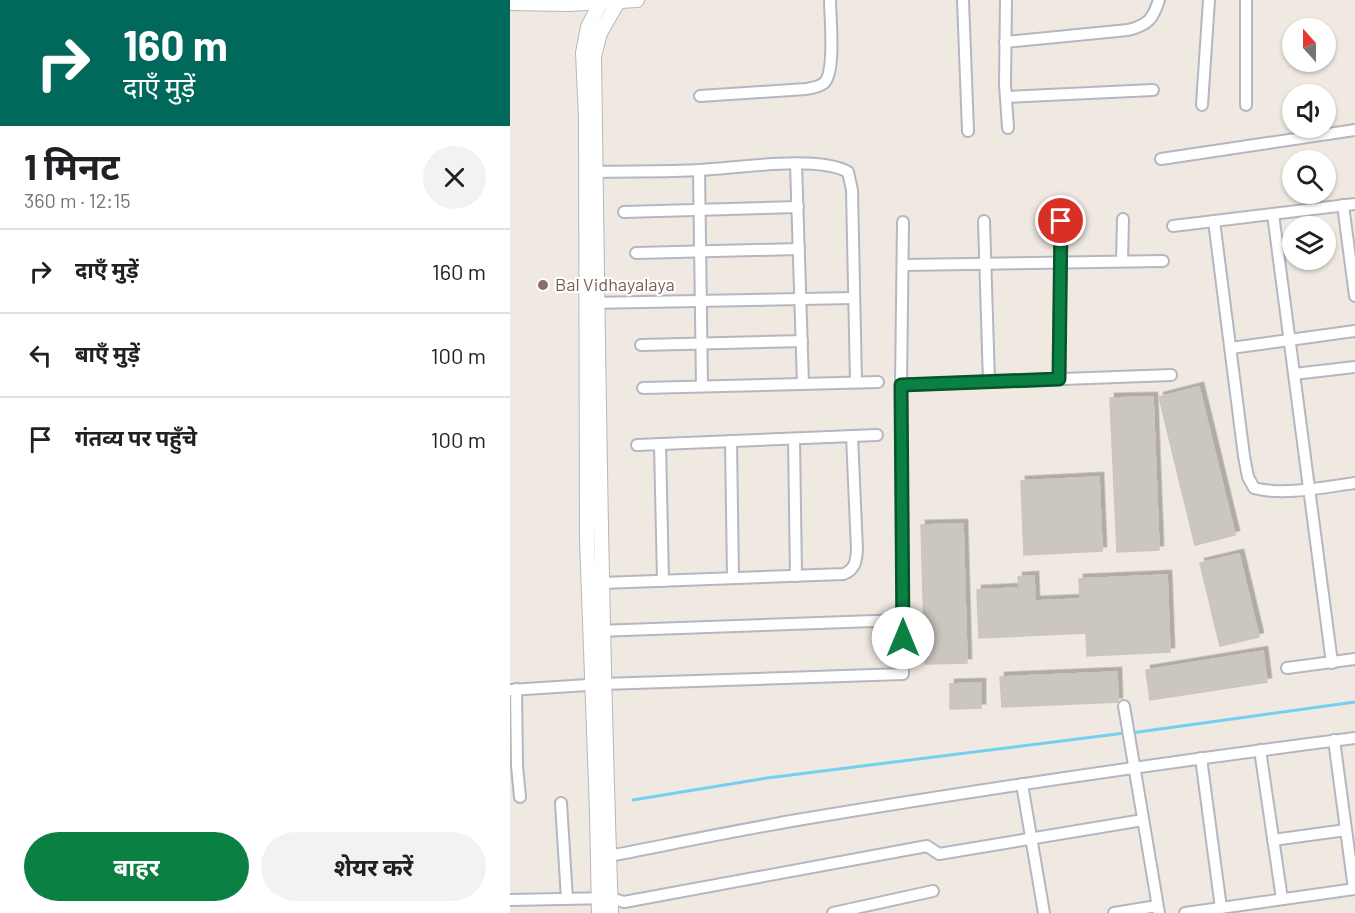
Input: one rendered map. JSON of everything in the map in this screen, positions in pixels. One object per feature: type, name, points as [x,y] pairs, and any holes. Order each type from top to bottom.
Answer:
[{"type":"street","points":[[510,3],[568,4],[637,0]]},
{"type":"street","points":[[700,96],[806,90],[824,82],[831,66],[830,0]]},
{"type":"street","points":[[963,0],[968,131]]},
{"type":"street","points":[[1006,0],[1008,128]]},
{"type":"street","points":[[1005,42],[1128,30],[1142,26],[1154,16],[1159,0]]},
{"type":"street","points":[[1202,105],[1209,0]]},
{"type":"street","points":[[1246,0],[1246,105]]},
{"type":"street","points":[[591,172],[583,53],[588,27],[601,1]]},
{"type":"street","points":[[596,631],[601,583],[592,303],[591,172],[594,56],[600,33],[618,1]]},
{"type":"street","points":[[1006,97],[1153,90]]},
{"type":"street","points":[[1161,159],[1355,130]]},
{"type":"street","points":[[591,172],[699,170],[796,164],[832,165],[848,172],[852,190],[856,382]]},
{"type":"street","points":[[796,164],[803,384]]},
{"type":"street","points":[[699,170],[702,386]]},
{"type":"street","points":[[1173,226],[1355,204]]},
{"type":"street","points":[[1343,205],[1355,296]]},
{"type":"street","points":[[624,212],[798,207]]},
{"type":"street","points":[[1273,214],[1332,663]]},
{"type":"street","points":[[1122,261],[1123,219]]},
{"type":"street","points":[[984,221],[989,382]]},
{"type":"street","points":[[1059,379],[1061,221]]},
{"type":"street","points":[[1214,221],[1248,477],[1254,488],[1265,491],[1309,489],[1355,483]]},
{"type":"street","points":[[520,797],[513,767],[513,690],[598,684],[903,674],[901,385],[903,222]]},
{"type":"street","points":[[636,253],[799,249]]},
{"type":"street","points":[[903,265],[1163,261]]},
{"type":"street","points":[[592,303],[854,298]]},
{"type":"street","points":[[592,303],[587,540],[596,631],[605,898],[611,913]]},
{"type":"street","points":[[1231,348],[1355,331]]},
{"type":"street","points":[[641,345],[802,341]]},
{"type":"street","points":[[1294,374],[1355,367]]},
{"type":"street","points":[[901,385],[1171,375]]},
{"type":"street","points":[[643,388],[878,382]]},
{"type":"street","points":[[637,445],[877,435]]},
{"type":"street","points":[[601,583],[844,574],[851,571],[856,563],[852,436]]},
{"type":"street","points":[[794,439],[796,576]]},
{"type":"street","points":[[731,441],[734,578]]},
{"type":"street","points":[[660,444],[663,581]]},
{"type":"street","points":[[596,631],[903,620]]},
{"type":"street","points":[[1287,668],[1355,659]]},
{"type":"street","points":[[598,684],[609,856],[605,898],[599,913]]},
{"type":"street","points":[[1114,913],[1158,909],[1124,706]]},
{"type":"street","points":[[609,856],[794,821],[1022,784],[1355,738]]},
{"type":"street","points":[[1185,913],[1354,889],[1334,740]]},
{"type":"street","points":[[1260,750],[1273,840],[1276,900],[1272,913]]},
{"type":"street","points":[[1201,758],[1221,908]]},
{"type":"street","points":[[1022,784],[1044,913]]},
{"type":"street","points":[[561,803],[567,899]]},
{"type":"street","points":[[510,900],[605,898],[624,902],[927,846],[939,854],[1143,820]]},
{"type":"street","points":[[1273,840],[1346,830]]},
{"type":"street","points":[[833,913],[933,891]]},
{"type":"building","points":[[1199,387],[1235,535],[1195,545],[1159,397]]},
{"type":"building","points":[[1153,397],[1159,550],[1117,552],[1110,398]]},
{"type":"building","points":[[1099,477],[1102,551],[1024,555],[1021,481]]},
{"type":"building","points":[[963,524],[967,663],[925,664],[921,525]]},
{"type":"building","points":[[1239,554],[1259,637],[1220,646],[1200,563]]},
{"type":"building","points":[[1167,575],[1170,652],[1087,656],[1086,633],[979,638],[977,590],[1019,588],[1018,577],[1034,576],[1035,601],[1080,599],[1079,579]]},
{"type":"building","points":[[1263,651],[1267,682],[1150,700],[1146,670]]},
{"type":"building","points":[[1117,672],[1118,702],[1002,707],[1000,677]]},
{"type":"building","points":[[981,683],[981,708],[950,709],[950,684]]},
{"type":"waterway","points":[[1131,733],[1355,702]]},
{"type":"waterway","points":[[633,800],[767,778],[1125,733]]},
{"type":"place","name":"Bal Vidhayalaya","points":[[543,285]]},
{"type":"route","points":[[903,638],[901,385],[1059,379],[1061,221]]}]
